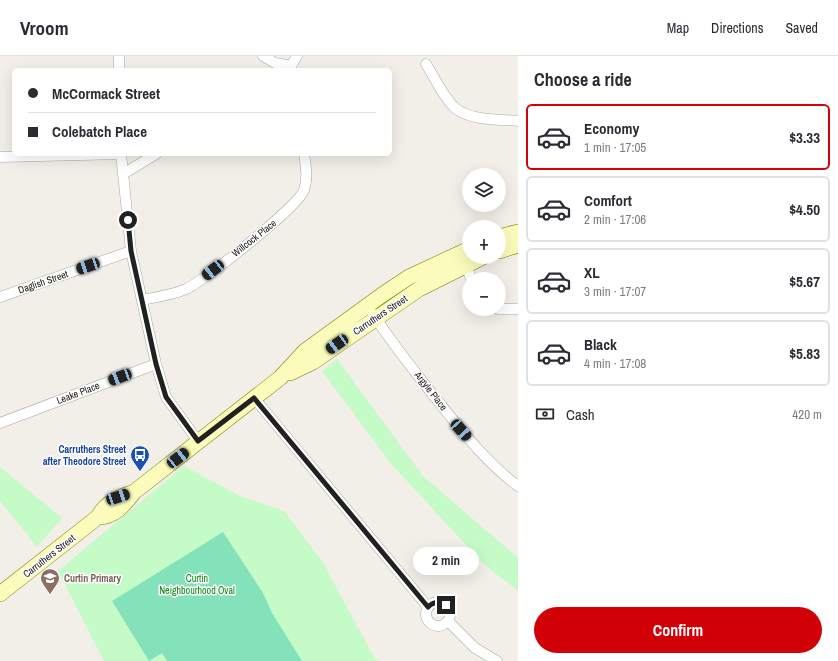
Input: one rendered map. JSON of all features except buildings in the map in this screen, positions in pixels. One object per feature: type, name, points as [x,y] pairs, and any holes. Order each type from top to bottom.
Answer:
[{"type":"main road","points":[[506,235],[518,232]]},
{"type":"main road","points":[[506,249],[518,245]]},
{"type":"main road","name":"Carruthers Street","points":[[0,594],[98,518],[108,517],[118,511],[124,506],[134,492],[280,378],[305,352],[372,312],[408,277],[462,257]]},
{"type":"street","points":[[119,56],[119,68]]},
{"type":"street","points":[[263,56],[275,63],[291,68],[297,56]]},
{"type":"street","points":[[426,64],[446,97],[456,108],[477,118],[518,121]]},
{"type":"street","points":[[0,157],[40,156]]},
{"type":"street","points":[[121,156],[131,251],[156,364],[166,397],[198,441]]},
{"type":"street","points":[[123,174],[153,156]]},
{"type":"street","name":"Willcock Place","points":[[142,300],[186,289],[202,279],[282,216],[298,201],[304,191],[307,177],[304,156]]},
{"type":"street","name":"Daglish Street","points":[[0,297],[131,251]]},
{"type":"street","points":[[506,309],[518,309]]},
{"type":"street","name":"Argyle Place","points":[[372,312],[411,366],[461,430],[488,459],[518,486]]},
{"type":"street","name":"Leake Place","points":[[0,423],[156,364]]},
{"type":"street","points":[[254,398],[428,607]]},
{"type":"street","points":[[434,602],[443,603],[447,606],[450,613],[448,621],[445,624],[437,626],[429,623],[426,616],[428,607],[434,602]]},
{"type":"street","points":[[448,621],[474,648],[497,661]]},
{"type":"green space","points":[[337,359],[423,476],[518,558],[518,591],[484,564],[392,465],[322,371]]},
{"type":"green space","name":"Curtin Neighbourhood Oval","points":[[184,466],[240,496],[284,511],[322,561],[374,657],[379,661],[104,661],[58,571]]},
{"type":"green space","points":[[0,467],[62,518],[37,547],[0,501]]},
{"type":"green space","points":[[223,532],[263,593],[272,613],[302,661],[167,661],[162,653],[149,661],[112,601]]},
{"type":"place","name":"Carruthers Street after Theodore Street","points":[[140,472]]},
{"type":"place","name":"Curtin Primary","points":[[50,595]]},
{"type":"route","points":[[128,220],[131,251],[156,364],[166,397],[198,441],[254,398],[428,607],[434,602],[443,603],[446,605]]}]
